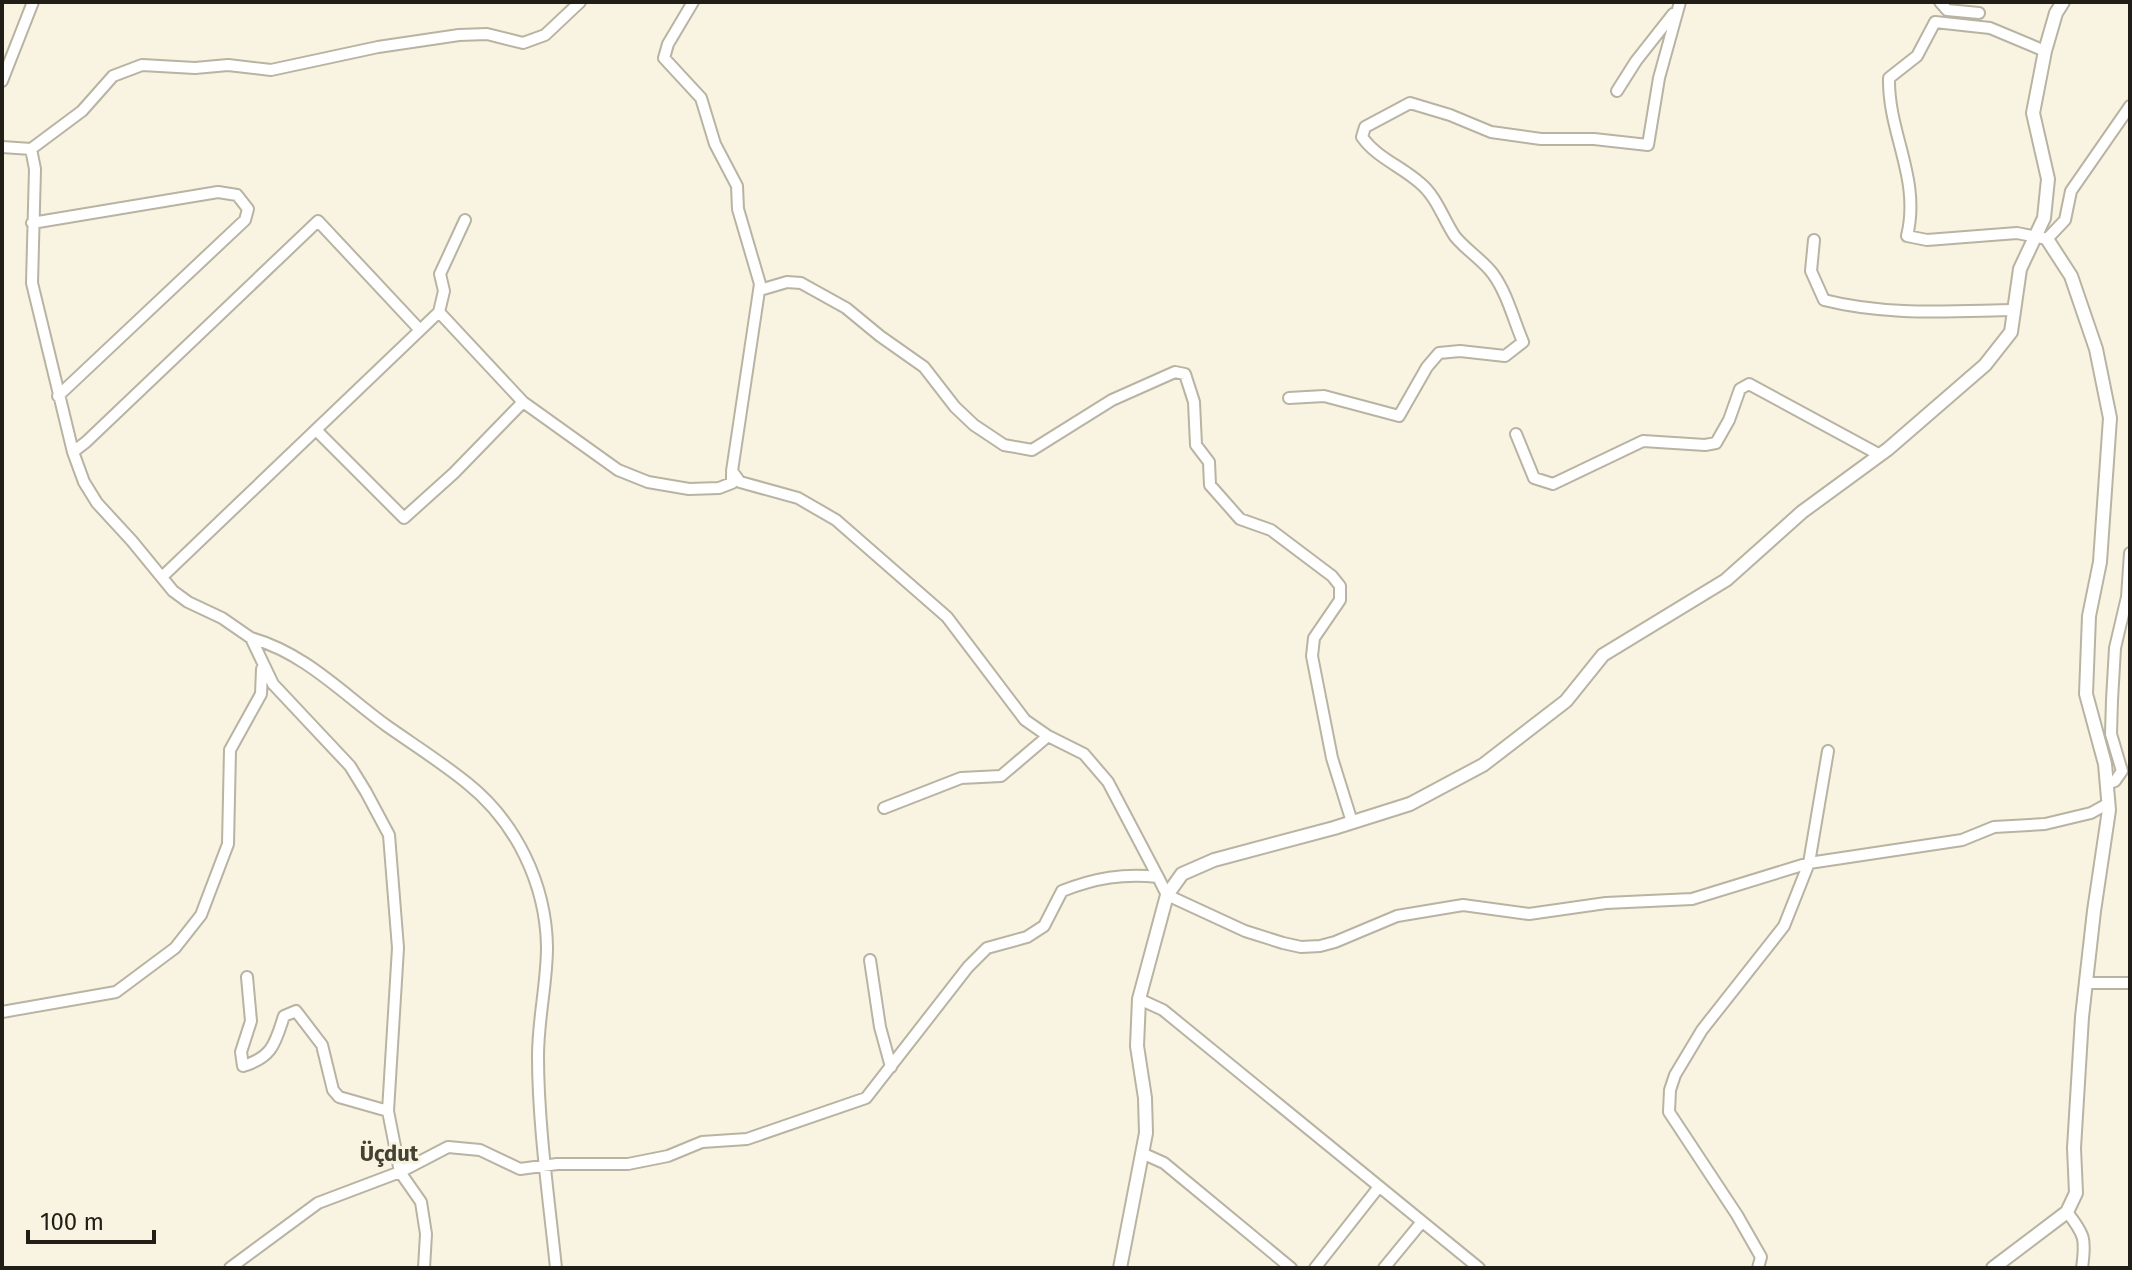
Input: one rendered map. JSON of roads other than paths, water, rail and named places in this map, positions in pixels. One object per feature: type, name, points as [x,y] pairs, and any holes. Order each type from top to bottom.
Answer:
[{"type":"street","points":[[2,81],[33,2]]},
{"type":"street","points":[[2,147],[31,149],[82,111],[113,76],[142,65],[195,68],[228,65],[271,70],[378,47],[459,35],[487,34],[523,43],[545,35],[580,2]]},
{"type":"street","points":[[439,312],[523,402],[618,470],[648,482],[689,489],[719,488],[732,483],[760,284],[738,209],[737,186],[715,144],[701,98],[664,58],[668,44],[693,2]]},
{"type":"street","points":[[1940,2],[1947,10],[1980,8],[1990,28]]},
{"type":"street","points":[[2041,238],[2048,179],[2033,113],[2045,51],[2056,13],[2063,2]]},
{"type":"street","points":[[1617,91],[1678,5]]},
{"type":"street","points":[[1289,398],[1324,396],[1399,416],[1427,367],[1439,353],[1460,351],[1505,356],[1523,342],[1495,276],[1455,238],[1439,207],[1422,184],[1367,144],[1362,137],[1365,127],[1410,103],[1491,132],[1541,139],[1594,139],[1648,145],[1659,78],[1678,5]]},
{"type":"street","points":[[1993,1268],[2067,1212],[2076,1193],[2074,1148],[2086,983],[2109,803],[2105,764],[2086,694],[2089,616],[2100,562],[2110,418],[2096,349],[2071,276],[2041,238],[2017,233],[1927,240],[1907,236],[1912,217],[1910,181],[1889,99],[1889,78],[1917,56],[1935,22],[1990,28],[2045,51]]},
{"type":"street","points":[[1120,1268],[1144,1154],[1146,1114],[1137,1046],[1139,999],[1167,895],[1182,874],[1214,860],[1410,804],[1483,765],[1566,701],[1603,655],[1639,630],[1726,580],[1802,512],[1880,455],[1985,365],[2011,332],[2020,269],[2041,238],[2065,220],[2071,191],[2130,106]]},
{"type":"street","points":[[31,149],[35,169],[32,283],[73,452],[90,494],[180,598],[215,614],[251,638],[300,659],[469,784],[493,808],[521,848],[538,887],[547,942],[538,1057],[556,1268]]},
{"type":"street","points":[[32,223],[218,192],[237,195],[248,209],[245,220],[58,396]]},
{"type":"street","points":[[162,577],[439,312],[444,291],[440,274],[465,220]]},
{"type":"street","points":[[73,452],[215,322],[318,221],[420,330]]},
{"type":"street","points":[[1814,240],[1811,271],[1824,300],[1856,308],[1911,312],[2014,310]]},
{"type":"street","points":[[760,290],[787,282],[801,283],[846,308],[924,367],[955,407],[974,425],[1004,445],[1032,450],[1112,400],[1175,372],[1185,374],[1194,402],[1196,445],[1209,462],[1210,485],[1240,519],[1271,530],[1332,576],[1340,586],[1340,600],[1314,638],[1312,656],[1332,758],[1352,822]]},
{"type":"street","points":[[1516,434],[1534,478],[1553,484],[1643,441],[1716,443],[1729,420],[1740,389],[1749,384],[1880,455]]},
{"type":"street","points":[[316,430],[404,518],[454,473],[523,402]]},
{"type":"street","points":[[732,471],[740,482],[798,498],[836,520],[947,617],[1025,720],[1084,754],[1108,782],[1167,895],[1263,938],[1301,947],[1320,946],[1383,920],[1463,905],[1529,914],[1606,903],[1692,899],[1809,863],[1962,840],[1994,827],[2045,824],[2091,813],[2109,803]]},
{"type":"street","points":[[2107,784],[2115,781],[2122,771],[2111,734],[2112,700],[2115,648],[2127,597],[2130,553]]},
{"type":"street","points":[[251,638],[273,684],[350,766],[389,835],[398,948],[388,1111],[400,1172],[421,1202],[426,1234],[424,1268]]},
{"type":"street","points":[[2,1012],[116,992],[175,948],[201,915],[228,844],[230,750],[261,694],[261,663]]},
{"type":"street","points":[[884,808],[961,778],[1001,776],[1048,736]]},
{"type":"street","points":[[1758,1268],[1761,1257],[1669,1112],[1670,1090],[1675,1075],[1702,1030],[1784,926],[1809,863],[1828,751]]},
{"type":"street","points":[[230,1268],[318,1203],[400,1172],[448,1147],[480,1150],[520,1169],[590,1162],[628,1164],[668,1156],[702,1142],[747,1139],[866,1098],[968,967],[987,948],[1027,937],[1044,926],[1062,891],[1090,880],[1131,874],[1158,877]]},
{"type":"street","points":[[870,960],[880,1027],[891,1067]]},
{"type":"street","points":[[247,977],[251,1021],[241,1052],[243,1066],[260,1061],[274,1047],[284,1016],[296,1011],[322,1045],[333,1090],[339,1097],[388,1111]]},
{"type":"street","points":[[2086,983],[2130,983]]},
{"type":"street","points":[[1139,999],[1163,1010],[1479,1268]]},
{"type":"street","points":[[1144,1154],[1164,1163],[1291,1268]]},
{"type":"street","points":[[1315,1268],[1378,1188]]},
{"type":"street","points":[[2067,1212],[2084,1233],[2082,1268]]},
{"type":"street","points":[[1384,1268],[1421,1223]]},
{"type":"district","name":"Üçdut","points":[[389,1153]]}]
